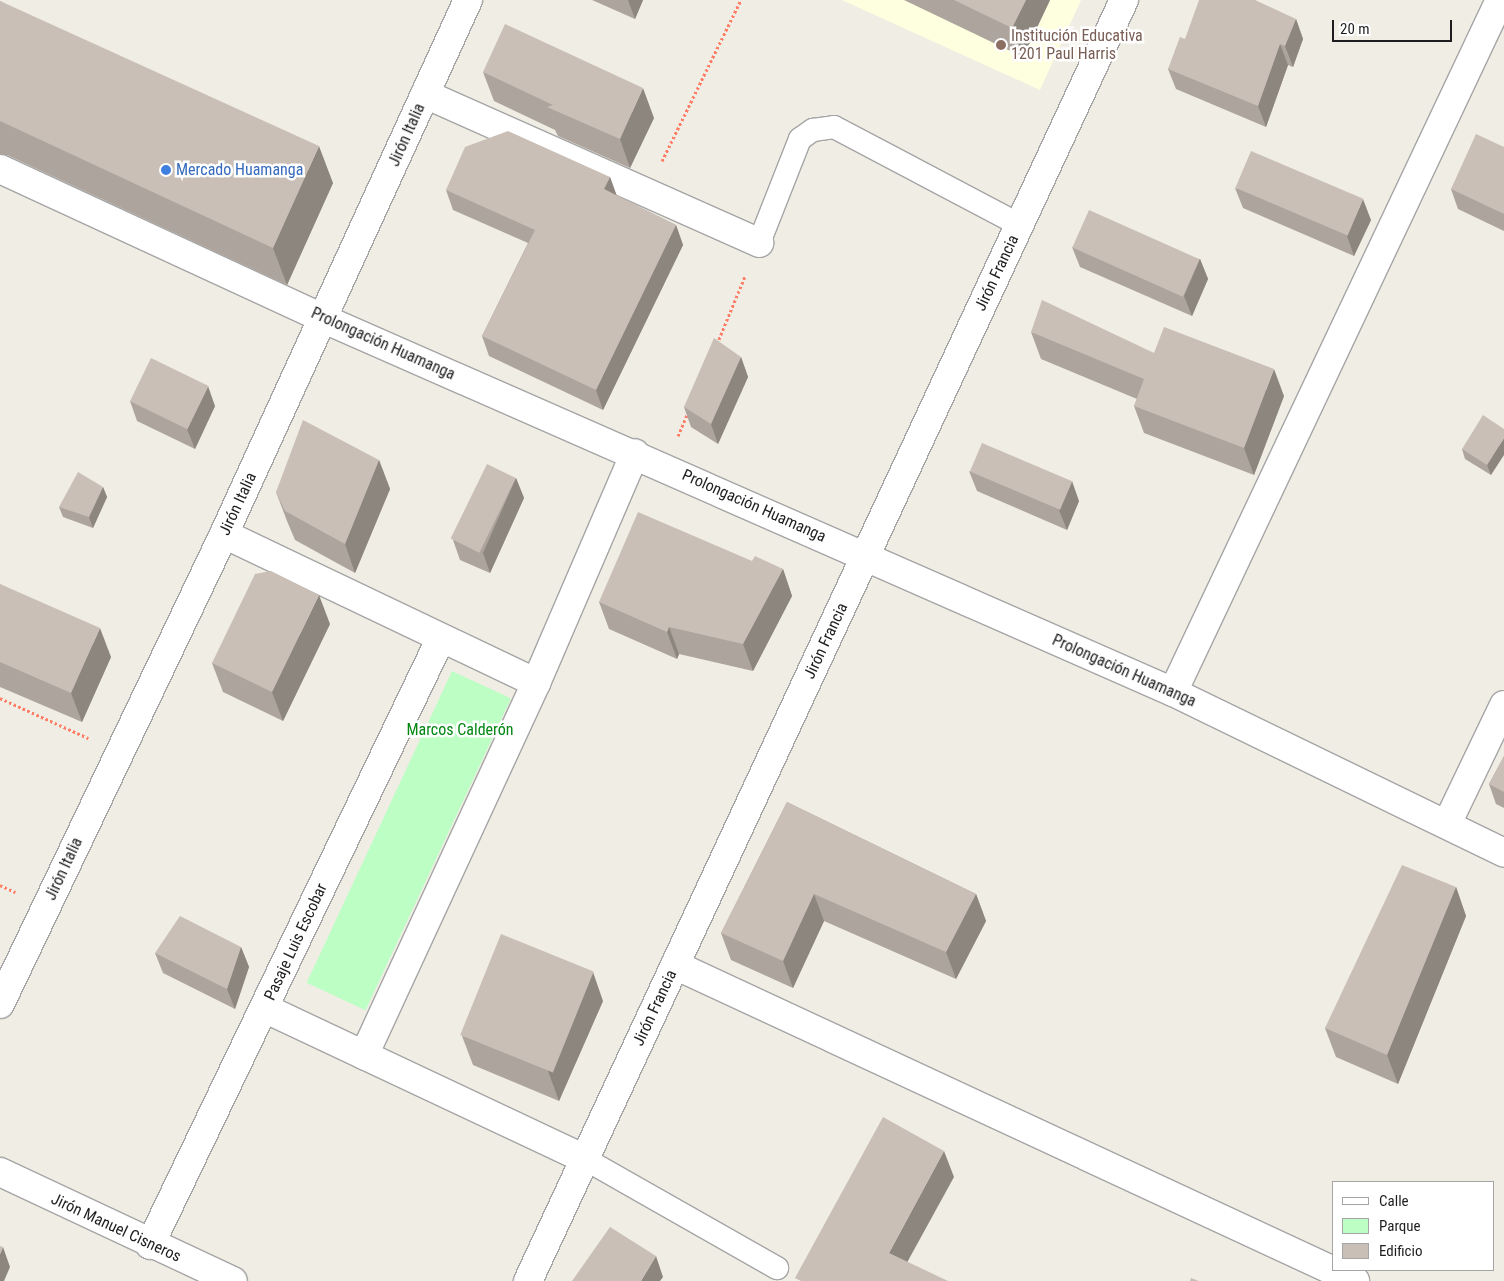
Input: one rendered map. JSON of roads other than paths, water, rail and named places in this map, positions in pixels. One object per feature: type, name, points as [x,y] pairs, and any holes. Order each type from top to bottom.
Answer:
[{"type":"street","name":"Jirón Italia","points":[[0,1004],[224,534],[324,319],[468,0]]},
{"type":"street","name":"Jirón Francia","points":[[528,1281],[1124,0]]},
{"type":"street","points":[[1173,692],[1500,0]]},
{"type":"street","points":[[425,94],[759,243]]},
{"type":"street","name":"Prolongación Huamanga","points":[[0,169],[324,319],[665,466],[1173,692],[1504,853]]},
{"type":"street","points":[[364,1055],[536,683],[635,453]]},
{"type":"street","points":[[224,534],[536,683]]},
{"type":"street","name":"Pasaje Luis Escobar","points":[[150,1245],[441,638]]},
{"type":"street","points":[[1447,824],[1504,705]]},
{"type":"street","points":[[675,965],[1332,1271]]},
{"type":"street","points":[[264,1008],[585,1159]]},
{"type":"street","name":"Jirón Manuel Cisneros","points":[[0,1172],[150,1245],[233,1281]]},
{"type":"street","points":[[1333,1271],[1354,1281]]},
{"type":"lane","points":[[759,243],[800,139],[813,130],[834,127],[1020,225]]},
{"type":"lane","points":[[585,1159],[777,1268]]},
{"type":"place","name":"Institución Educativa 1201 Paul Harris","points":[[1001,45]]},
{"type":"place","name":"Mercado Huamanga","points":[[166,170]]},
{"type":"park label","name":"Marcos Calderón","points":[[460,730]]}]
